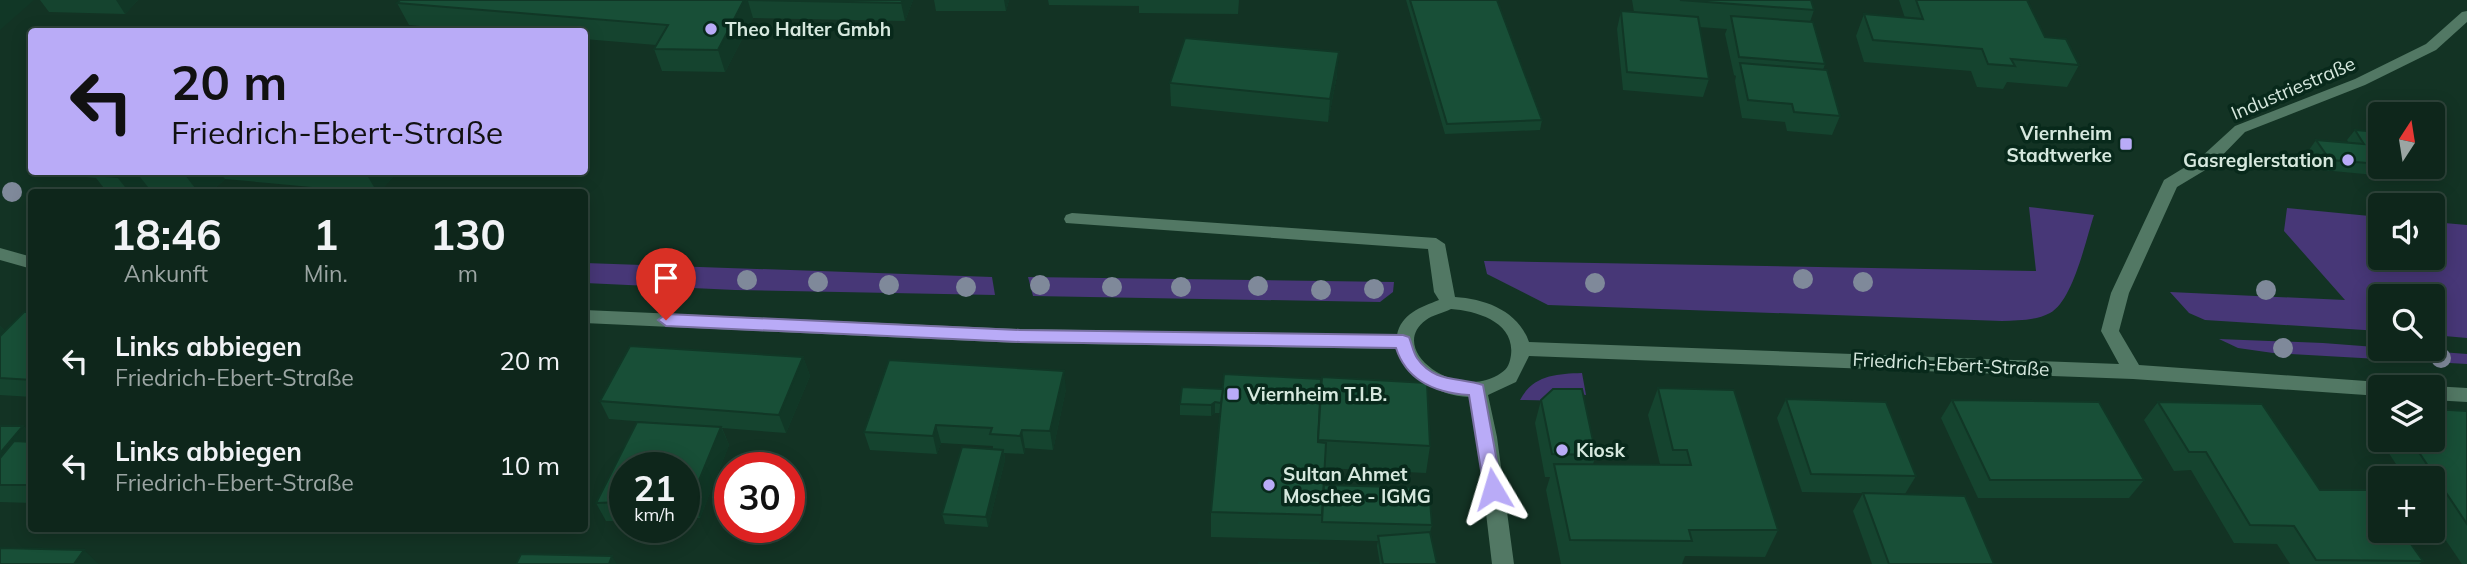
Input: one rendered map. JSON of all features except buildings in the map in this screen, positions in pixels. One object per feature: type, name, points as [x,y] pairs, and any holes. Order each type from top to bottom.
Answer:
[{"type":"street","name":"Industriestraße","points":[[2133,372],[2110,331],[2120,293],[2170,184],[2206,162],[2240,129],[2384,70],[2431,47],[2467,15]]},
{"type":"street","points":[[1072,219],[1436,244],[1443,292],[1449,303]]},
{"type":"street","points":[[0,254],[28,262]]},
{"type":"street","points":[[1449,303],[1481,307],[1498,315],[1511,326],[1522,349],[1517,367],[1507,379],[1477,390],[1451,387],[1433,381],[1418,371],[1408,358],[1403,342],[1405,330],[1414,318],[1427,309],[1449,303]]},
{"type":"street","points":[[588,316],[1020,336],[1403,342]]},
{"type":"street","name":"Friedrich-Ebert-Straße","points":[[1522,349],[2133,372],[2368,388]]},
{"type":"street","points":[[1477,390],[1487,437],[1503,564]]},
{"type":"street","points":[[2445,394],[2467,396]]},
{"type":"shaded area","points":[[2029,207],[2094,215],[2078,268],[2065,296],[2050,313],[2026,320],[1548,305],[1487,274],[1484,261],[2036,271]]},
{"type":"shaded area","points":[[2287,208],[2368,216],[2368,270],[2445,270],[2445,223],[2467,225],[2467,338],[2445,336],[2445,284],[2368,284],[2368,330],[2205,320],[2189,313],[2170,292],[2345,300],[2284,231]]},
{"type":"shaded area","points":[[588,263],[992,277],[995,295],[735,290],[588,283]]},
{"type":"shaded area","points":[[1028,277],[1394,282],[1393,292],[1380,302],[1033,296]]},
{"type":"shaded area","points":[[2219,339],[2368,346],[2368,358],[2273,353],[2238,348]]},
{"type":"shaded area","points":[[2445,352],[2467,354],[2467,364],[2414,361],[2445,361]]},
{"type":"shaded area","points":[[1582,373],[1586,395],[1573,393],[1574,401],[1520,400],[1532,385],[1546,377]]},
{"type":"place","name":"Theo Halter Gmbh","points":[[711,29]]},
{"type":"place","name":"Viernheim Stadtwerke","points":[[2126,144]]},
{"type":"place","name":"Gasreglerstation","points":[[2348,160]]},
{"type":"place","name":"Viernheim T.I.B.","points":[[1233,394]]},
{"type":"place","name":"Kiosk","points":[[1562,450]]},
{"type":"place","name":"Sultan Ahmet Moschee - IGMG","points":[[1269,485]]},
{"type":"route","points":[[666,320],[1020,336],[1351,339],[1403,342],[1408,358],[1418,371],[1433,381],[1451,387],[1477,390],[1487,437],[1493,489]]}]
